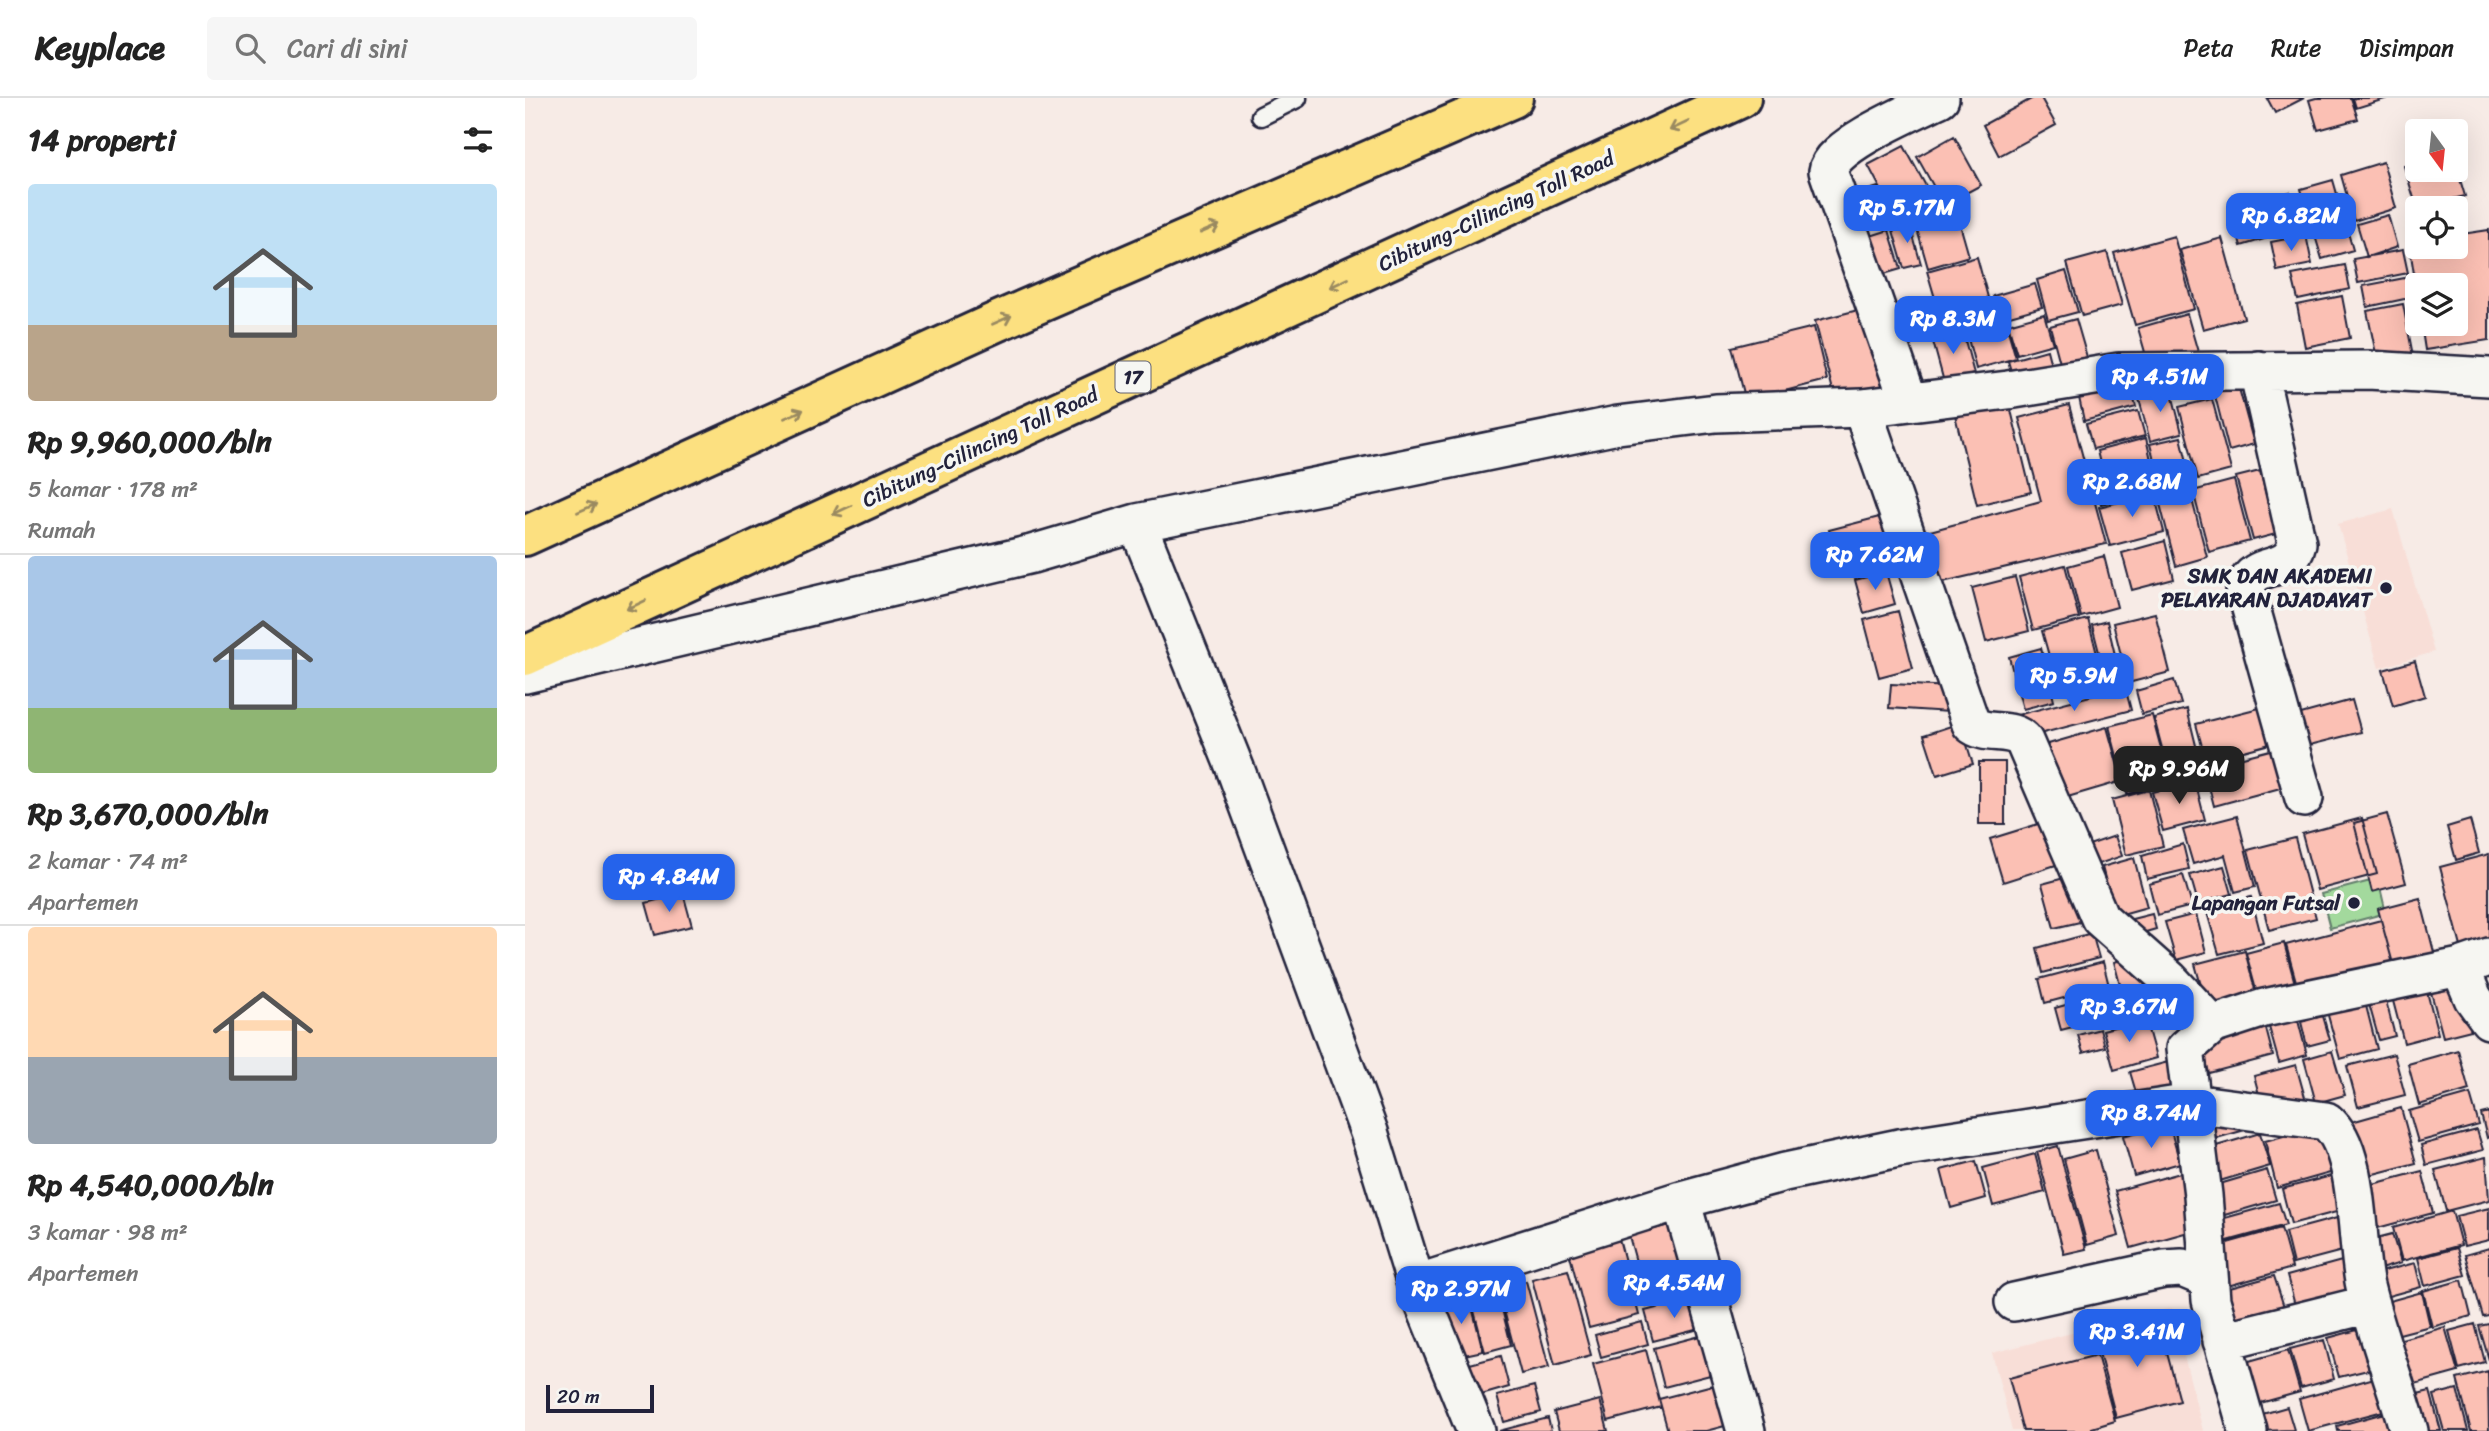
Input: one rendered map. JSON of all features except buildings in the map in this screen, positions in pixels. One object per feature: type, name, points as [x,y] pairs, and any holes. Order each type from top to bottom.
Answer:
[{"type":"highway","points":[[525,536],[996,322],[1513,98]]},
{"type":"highway","name":"Cibitung-Cilincing Toll Road","points":[[525,656],[1741,98]]},
{"type":"street","points":[[1909,402],[1828,171],[1829,164],[1838,152],[1920,102]]},
{"type":"street","points":[[2258,370],[2297,543],[2294,553],[2285,564],[2258,571],[2248,577],[2245,587],[2304,798]]},
{"type":"street","points":[[525,674],[1006,561],[1137,523],[1618,425],[1716,413],[1862,408],[2119,372],[2368,370],[2489,377]]},
{"type":"street","points":[[1862,408],[1971,724],[1979,729],[2013,733],[2024,741],[2100,918],[2170,981],[2212,1025]]},
{"type":"street","points":[[1137,523],[1235,768],[1364,1119],[1416,1284],[1476,1431]]},
{"type":"street","points":[[2248,1431],[2222,1341],[2208,1279],[2203,1195],[2185,1049],[2212,1025],[2264,1008],[2475,962],[2473,998],[2489,1020]]},
{"type":"street","points":[[1416,1284],[1681,1200],[1786,1172],[1899,1147],[2191,1103],[2326,1121],[2337,1130],[2357,1205],[2363,1278],[2409,1431]]},
{"type":"street","points":[[1681,1200],[1746,1431]]},
{"type":"street","points":[[2014,1302],[2164,1269],[2182,1268],[2208,1279]]},
{"type":"street","points":[[2222,1341],[2370,1304]]},
{"type":"lane","points":[[1261,116],[1297,98]]},
{"type":"shaded area","name":"SMK DAN AKADEMI PELAYARAN DJADAYAT","points":[[2393,509],[2434,652],[2379,668],[2338,524]]},
{"type":"shaded area","points":[[2172,1308],[2203,1431],[2012,1431],[1992,1353]]},
{"type":"green space","name":"Lapangan Futsal","points":[[2378,879],[2386,913],[2330,928],[2321,894]]},
{"type":"place","name":"SMK DAN AKADEMI PELAYARAN DJADAYAT","points":[[2386,588]]},
{"type":"place","name":"Lapangan Futsal","points":[[2354,903]]}]
